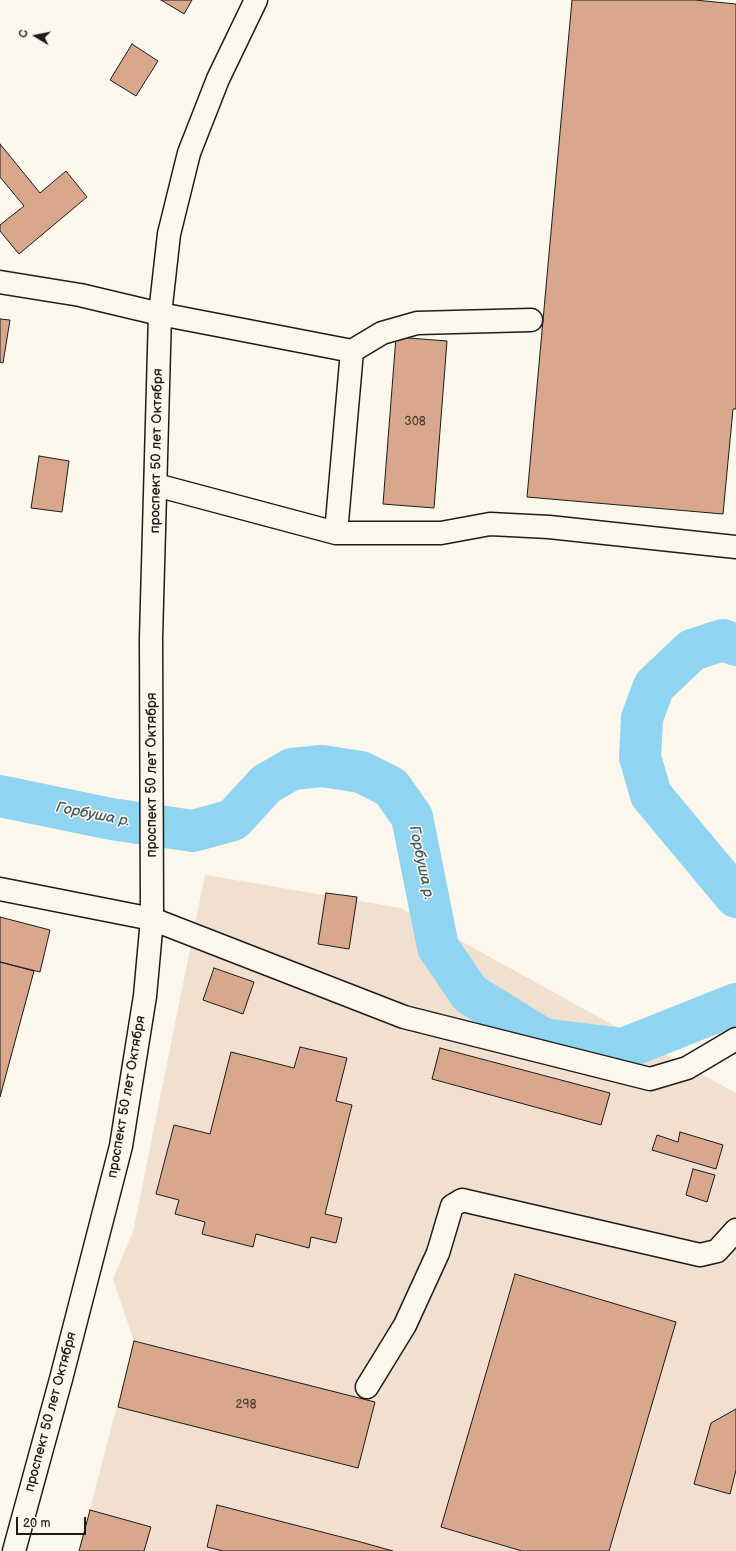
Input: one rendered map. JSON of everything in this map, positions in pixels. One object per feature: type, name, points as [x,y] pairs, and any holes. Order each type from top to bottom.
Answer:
[{"type":"main road","name":"проспект 50 лет Октября","points":[[14,1551],[61,1379],[121,1146],[145,996],[152,919],[151,638],[160,314],[170,234],[189,153],[218,80],[256,0]]},
{"type":"main road","points":[[0,282],[80,295],[160,314],[352,351],[382,333],[417,324],[531,320]]},
{"type":"main road","points":[[336,533],[352,351]]},
{"type":"main road","points":[[156,485],[336,533],[441,533],[490,524],[549,527],[736,548]]},
{"type":"main road","points":[[0,889],[152,919],[404,1017],[650,1079],[687,1068],[736,1039]]},
{"type":"main road","points":[[367,1387],[405,1325],[438,1253],[452,1206],[462,1200],[700,1255],[717,1252],[736,1230]]},
{"type":"shaded area","points":[[205,875],[401,908],[736,1093],[736,1551],[79,1551],[134,1341],[113,1279],[133,1232]]},
{"type":"building","points":[[161,0],[192,0],[184,14]]},
{"type":"building","points":[[572,0],[695,0],[736,4],[736,409],[733,409],[723,514],[527,497]]},
{"type":"building","points":[[132,44],[158,61],[136,96],[110,80]]},
{"type":"building","points":[[0,144],[40,193],[66,171],[87,197],[19,254],[0,231],[0,225],[24,206],[0,177]]},
{"type":"building","points":[[0,319],[10,320],[3,363],[0,362]]},
{"type":"building","points":[[396,337],[447,341],[434,508],[383,504]]},
{"type":"building","points":[[39,456],[69,461],[62,512],[31,508]]},
{"type":"building","points":[[326,893],[357,897],[349,949],[318,944]]},
{"type":"building","points":[[0,917],[50,930],[40,972],[0,962]]},
{"type":"building","points":[[0,962],[34,971],[0,1097]]},
{"type":"building","points":[[214,968],[254,982],[243,1014],[203,1000]]},
{"type":"building","points":[[300,1047],[347,1058],[336,1101],[352,1105],[325,1214],[342,1218],[336,1243],[311,1237],[309,1248],[256,1234],[253,1247],[202,1234],[205,1222],[175,1214],[179,1200],[156,1194],[174,1125],[210,1134],[231,1052],[294,1068]]},
{"type":"building","points":[[440,1048],[610,1093],[601,1125],[432,1079]]},
{"type":"building","points":[[680,1132],[723,1145],[716,1169],[652,1150],[657,1135],[678,1142]]},
{"type":"building","points":[[693,1169],[715,1175],[707,1202],[686,1195]]},
{"type":"building","points":[[515,1274],[676,1322],[609,1551],[522,1551],[441,1527]]},
{"type":"building","points":[[134,1341],[375,1402],[358,1468],[118,1407]]},
{"type":"building","points":[[736,1409],[736,1470],[730,1494],[694,1484],[711,1423]]},
{"type":"building","points":[[217,1505],[393,1551],[223,1551],[207,1547]]},
{"type":"building","points":[[90,1510],[151,1527],[144,1551],[79,1551]]},
{"type":"waterway","name":"Горбуша р.","points":[[736,645],[723,640],[692,650],[654,686],[642,718],[640,757],[651,795],[736,897]]},
{"type":"waterway","name":"Горбуша р.","points":[[0,796],[111,819],[193,831],[233,820],[266,784],[292,769],[322,766],[361,772],[391,787],[412,817],[438,947],[470,994],[543,1039],[623,1049],[736,1004]]}]
